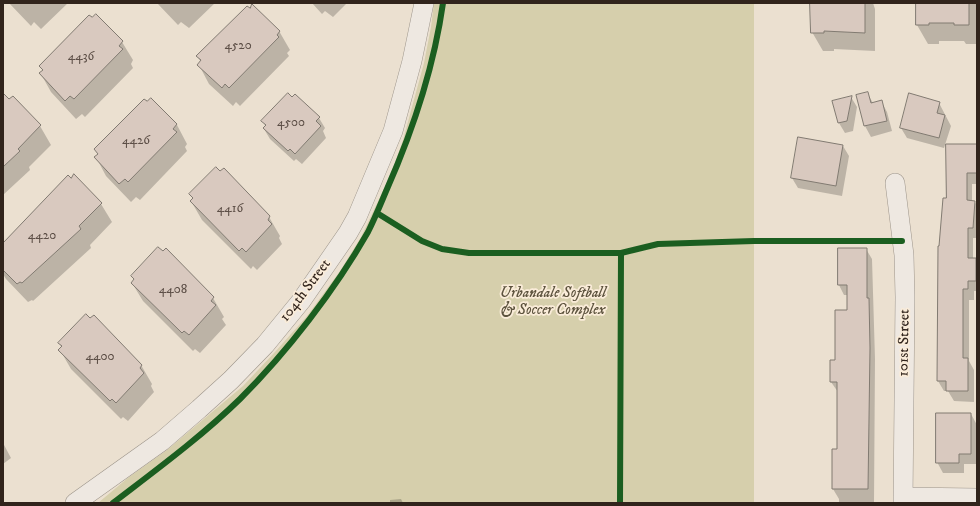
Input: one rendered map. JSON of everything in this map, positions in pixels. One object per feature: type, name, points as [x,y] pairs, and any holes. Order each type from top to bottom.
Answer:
[{"type":"street","name":"104th Street","points":[[75,503],[162,441],[200,410],[265,344],[301,301],[328,262],[356,217],[393,131],[412,61],[424,3]]},
{"type":"street","name":"101st Street","points":[[895,183],[904,255],[903,500]]},
{"type":"street","points":[[903,500],[977,498]]},
{"type":"green space","name":"Urbandale Softball & Soccer Complex","points":[[434,3],[754,3],[754,503],[98,503],[129,477],[167,450],[243,386],[307,316],[340,271],[361,237],[391,174],[403,140],[424,63]]},
{"type":"building","points":[[810,3],[865,3],[865,33],[824,31],[824,33],[811,33]]},
{"type":"building","points":[[916,3],[969,3],[969,25],[954,25],[954,23],[929,23],[929,25],[916,25]]},
{"type":"building","points":[[252,4],[280,31],[277,35],[279,37],[229,88],[225,84],[222,88],[197,65],[201,60],[196,56],[247,6],[250,8]]},
{"type":"building","points":[[96,14],[123,41],[119,46],[123,49],[74,99],[70,96],[65,101],[39,73],[43,70],[39,66],[89,15],[92,17]]},
{"type":"building","points":[[868,92],[871,103],[882,100],[887,121],[864,126],[856,95]]},
{"type":"building","points":[[3,93],[9,99],[13,96],[41,125],[18,149],[20,151],[3,167]]},
{"type":"building","points":[[288,93],[292,97],[295,94],[320,117],[316,121],[321,126],[295,154],[290,149],[288,151],[263,128],[266,125],[261,121]]},
{"type":"building","points":[[909,93],[940,102],[937,113],[945,115],[939,138],[900,128]]},
{"type":"building","points":[[852,96],[847,121],[838,123],[832,101]]},
{"type":"building","points":[[151,98],[177,124],[173,129],[177,132],[128,182],[125,179],[119,184],[94,157],[98,154],[94,149],[144,99],[147,101]]},
{"type":"building","points":[[798,137],[843,145],[836,186],[791,178]]},
{"type":"building","points":[[946,144],[977,144],[977,173],[967,173],[967,200],[975,201],[973,228],[968,228],[968,258],[976,258],[976,281],[968,281],[968,289],[963,289],[963,358],[968,358],[968,391],[946,391],[946,381],[937,381],[938,246],[943,198],[946,198]]},
{"type":"building","points":[[216,167],[220,171],[224,168],[270,216],[268,220],[272,224],[246,252],[242,248],[239,251],[190,201],[193,198],[189,194]]},
{"type":"building","points":[[74,174],[102,203],[79,226],[81,229],[22,283],[20,282],[17,284],[3,270],[3,243],[68,175],[71,178]]},
{"type":"building","points":[[158,247],[163,251],[166,248],[214,297],[211,301],[216,305],[189,335],[184,331],[182,333],[131,283],[134,279],[131,276]]},
{"type":"building","points":[[838,248],[867,248],[867,298],[869,298],[870,348],[868,489],[832,489],[832,449],[837,449],[837,382],[830,382],[830,360],[835,360],[835,310],[847,310],[847,285],[838,285]]},
{"type":"building","points":[[86,314],[90,318],[94,315],[142,365],[140,368],[144,373],[116,403],[112,399],[110,401],[58,350],[62,346],[58,343]]},
{"type":"building","points":[[936,413],[971,413],[971,454],[959,454],[959,463],[936,463]]},
{"type":"cycle path","points":[[113,503],[194,440],[240,399],[258,381],[292,341],[341,276],[368,232],[397,167],[414,121],[428,74],[443,3]]},
{"type":"cycle path","points":[[377,213],[422,241],[442,249],[469,253],[621,253],[620,503]]},
{"type":"cycle path","points":[[621,253],[658,244],[754,241],[902,241]]}]
